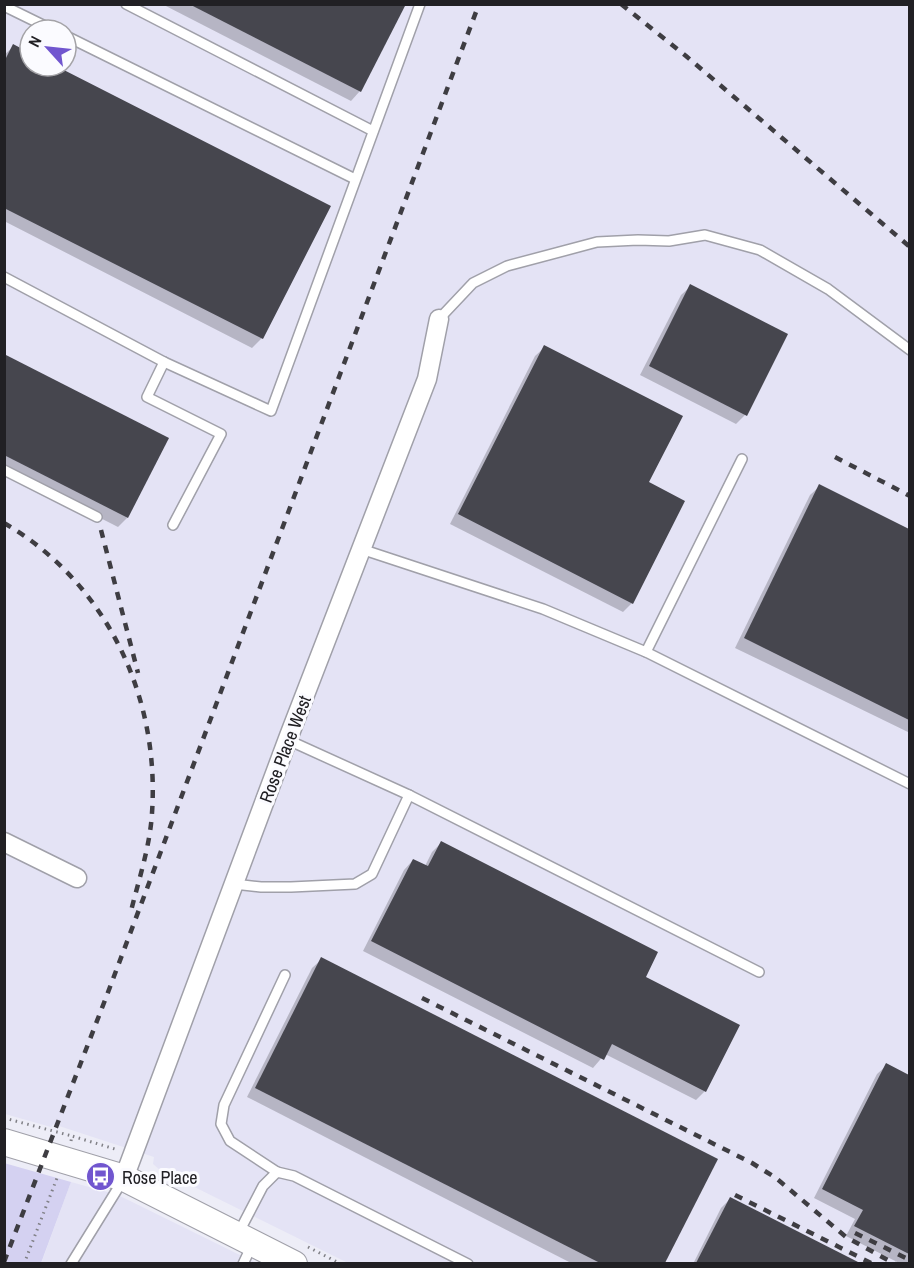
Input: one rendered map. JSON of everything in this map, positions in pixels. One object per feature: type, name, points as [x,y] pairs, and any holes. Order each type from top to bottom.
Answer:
[{"type":"street","name":"Rose Place West","points":[[124,1178],[288,740],[427,379],[439,319]]},
{"type":"street","points":[[4,842],[77,878]]},
{"type":"street","points":[[4,1142],[124,1178],[245,1247],[294,1263]]},
{"type":"lane","points":[[126,4],[373,131]]},
{"type":"lane","points":[[4,277],[164,362],[271,411],[420,4]]},
{"type":"lane","points":[[4,6],[28,18]]},
{"type":"lane","points":[[78,42],[355,179]]},
{"type":"lane","points":[[439,319],[473,283],[507,266],[597,242],[669,241],[705,235],[760,250],[828,290],[909,350]]},
{"type":"lane","points":[[164,362],[147,397],[221,434],[173,525]]},
{"type":"lane","points":[[646,652],[742,459]]},
{"type":"lane","points":[[4,470],[97,517]]},
{"type":"lane","points":[[361,549],[543,609],[646,652],[909,784]]},
{"type":"lane","points":[[288,740],[410,795],[759,972]]},
{"type":"lane","points":[[234,884],[291,887],[355,884],[372,874],[410,795]]},
{"type":"lane","points":[[285,975],[224,1105],[221,1124],[230,1141],[277,1172],[294,1176],[468,1263]]},
{"type":"lane","points":[[245,1247],[263,1186],[277,1172]]},
{"type":"lane","points":[[71,1263],[124,1178]]},
{"type":"path","points":[[4,1118],[72,1136]]},
{"type":"path","points":[[24,1263],[63,1161]]},
{"type":"shaded area","points":[[4,5],[909,5],[909,1263],[348,1263],[160,1170],[153,1164],[154,1157],[53,1124],[51,1127],[5,1114]]},
{"type":"shaded area","points":[[4,1163],[71,1182],[41,1263],[5,1263]]},
{"type":"shaded area","points":[[71,1182],[118,1195],[256,1263],[41,1264]]},
{"type":"building","points":[[189,4],[406,4],[361,92]]},
{"type":"building","points":[[13,44],[18,47],[18,78],[78,77],[331,206],[263,339],[4,208],[4,62]]},
{"type":"building","points":[[690,284],[788,334],[747,416],[649,366]]},
{"type":"building","points":[[544,345],[683,416],[649,482],[685,501],[633,604],[458,514]]},
{"type":"building","points":[[4,354],[169,438],[128,518],[4,455]]},
{"type":"building","points":[[819,484],[909,529],[909,720],[744,638]]},
{"type":"building","points":[[441,841],[658,952],[646,977],[740,1025],[706,1092],[612,1044],[604,1060],[371,941],[413,859],[428,866]]},
{"type":"building","points":[[321,957],[718,1159],[665,1263],[600,1263],[255,1088]]},
{"type":"building","points":[[886,1063],[909,1075],[909,1254],[854,1226],[863,1210],[822,1189]]},
{"type":"building","points":[[730,1197],[860,1263],[696,1263]]},
{"type":"railway","points":[[4,1262],[107,995],[479,4]]},
{"type":"railway","points":[[621,4],[686,56],[910,247]]},
{"type":"railway","points":[[835,457],[910,496]]},
{"type":"railway","points":[[4,523],[40,548],[71,577],[98,610],[119,646],[136,685],[147,727],[152,769],[152,813],[147,850],[131,911]]},
{"type":"railway","points":[[101,530],[138,673]]},
{"type":"railway","points":[[422,998],[752,1163],[776,1178],[846,1237],[895,1264]]},
{"type":"railway","points":[[735,1195],[873,1264]]},
{"type":"railway","points":[[855,1233],[910,1260]]},
{"type":"place","name":"Rose Place","points":[[101,1177]]}]
